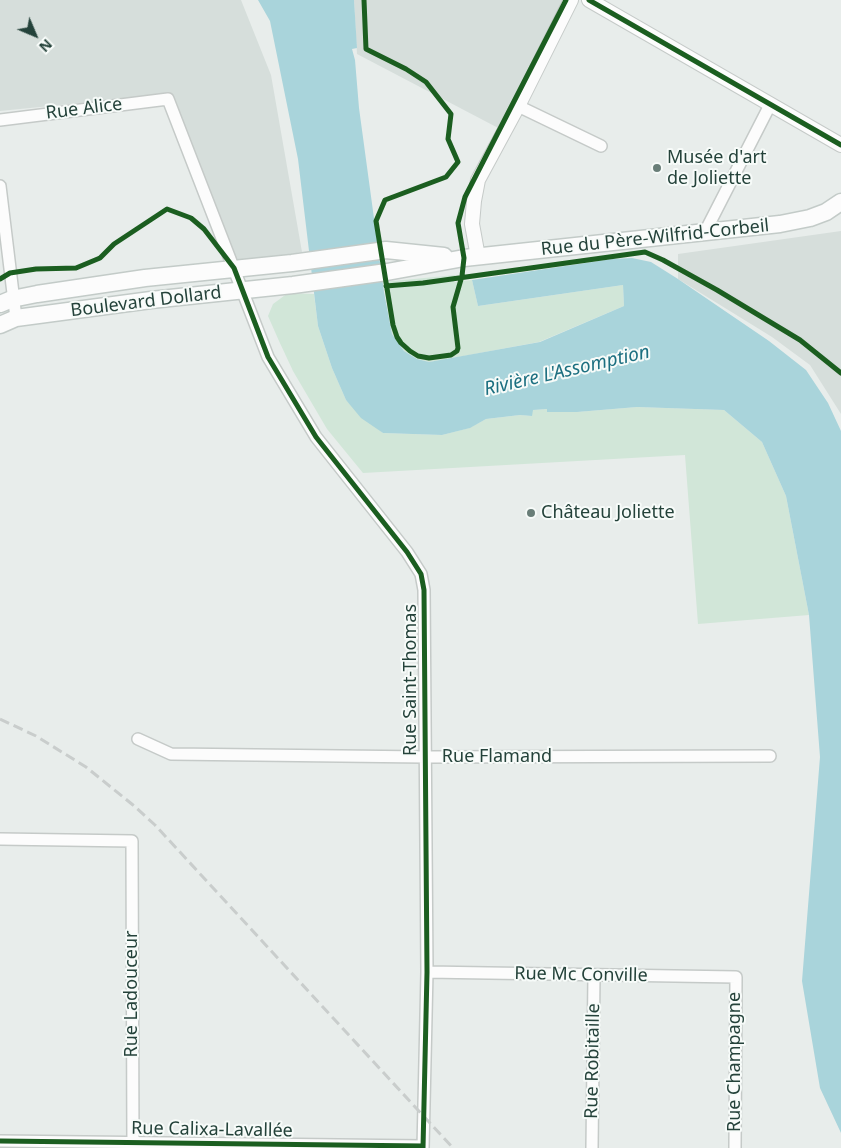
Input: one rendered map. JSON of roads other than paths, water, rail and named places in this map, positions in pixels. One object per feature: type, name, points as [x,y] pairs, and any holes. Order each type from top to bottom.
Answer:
[{"type":"main road","name":"Rue du Père-Wilfrid-Corbeil","points":[[293,285],[471,258],[780,224],[834,211],[841,202]]},
{"type":"main road","name":"Rue du Père-Wilfrid-Corbeil","points":[[292,263],[386,250],[471,258]]},
{"type":"main road","name":"Boulevard Dollard","points":[[6,302],[37,294],[135,280],[292,263]]},
{"type":"main road","name":"Boulevard Dollard","points":[[0,325],[16,318],[151,300],[293,285]]},
{"type":"street","points":[[471,258],[472,224],[478,180],[518,106],[571,0]]},
{"type":"street","points":[[590,0],[841,145]]},
{"type":"street","name":"Rue Alice","points":[[0,120],[168,99]]},
{"type":"street","name":"Rue Saint-Thomas","points":[[168,99],[244,290],[268,357],[316,438],[408,552],[420,574],[424,590],[426,972],[423,1147]]},
{"type":"street","points":[[705,232],[770,105]]},
{"type":"street","points":[[518,106],[601,146]]},
{"type":"street","points":[[0,186],[6,302],[16,318]]},
{"type":"street","name":"Rue Flamand","points":[[138,739],[171,754],[425,757],[770,756]]},
{"type":"street","name":"Rue Ladouceur","points":[[0,839],[132,841],[133,1145]]},
{"type":"street","name":"Rue Mc Conville","points":[[426,972],[736,977]]},
{"type":"street","name":"Rue Robitaille","points":[[592,1148],[594,975]]},
{"type":"street","name":"Rue Champagne","points":[[735,1148],[736,977]]},
{"type":"street","name":"Rue Calixa-Lavallée","points":[[0,1141],[133,1145],[423,1147]]},
{"type":"water","name":"Rivière L'Assomption","points":[[258,0],[354,0],[357,48],[352,49],[355,60],[359,108],[384,292],[392,334],[404,351],[417,359],[429,362],[540,342],[624,306],[623,285],[478,306],[472,280],[612,259],[632,258],[651,262],[769,341],[806,370],[828,403],[841,431],[841,1133],[820,1088],[802,981],[820,757],[809,615],[786,496],[762,442],[724,410],[637,407],[577,412],[547,412],[547,409],[533,410],[532,416],[520,415],[486,419],[470,428],[442,435],[383,433],[361,418],[346,400],[332,368],[318,326],[298,159],[270,21]]},
{"type":"railway","points":[[0,719],[36,736],[86,767],[155,825],[453,1148]]},
{"type":"place","name":"Musée d'art de Joliette","points":[[657,168]]},
{"type":"place","name":"Château Joliette","points":[[531,513]]}]
